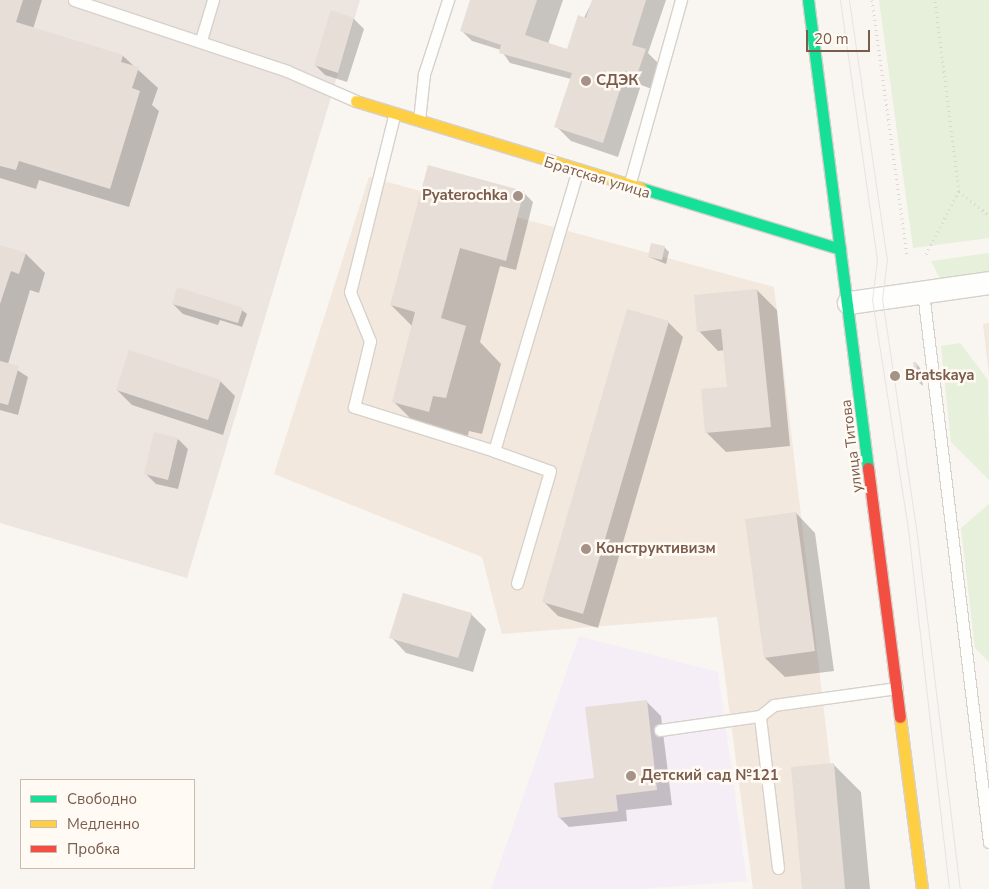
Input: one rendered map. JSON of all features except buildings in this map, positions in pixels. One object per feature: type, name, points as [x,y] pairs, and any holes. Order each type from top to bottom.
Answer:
[{"type":"main road","name":"улица Титова","points":[[808,0],[840,249],[849,303],[922,889]]},
{"type":"main road","name":"Братская улица","points":[[356,101],[419,124],[840,249]]},
{"type":"street","points":[[849,303],[989,282]]},
{"type":"lane","points":[[74,0],[200,40],[356,101]]},
{"type":"lane","points":[[200,40],[213,0]]},
{"type":"lane","points":[[419,124],[424,74],[448,0]]},
{"type":"lane","points":[[629,187],[681,0]]},
{"type":"lane","points":[[394,116],[350,292],[370,340],[354,407],[550,470],[517,583]]},
{"type":"lane","points":[[494,451],[577,172]]},
{"type":"lane","points":[[923,292],[989,842]]},
{"type":"lane","points":[[660,730],[760,716],[774,705],[897,688]]},
{"type":"lane","points":[[760,716],[778,868]]},
{"type":"path","points":[[872,0],[907,257]]},
{"type":"path","points":[[926,254],[959,191],[935,0]]},
{"type":"path","points":[[959,191],[989,215]]},
{"type":"shaded area","points":[[0,0],[360,0],[187,578],[0,523]]},
{"type":"shaded area","points":[[369,177],[774,287],[845,889],[753,889],[717,617],[502,634],[482,557],[274,474]]},
{"type":"shaded area","points":[[989,323],[989,375],[983,324]]},
{"type":"shaded area","name":"Детский сад №121","points":[[579,636],[718,672],[747,881],[641,889],[491,889]]},
{"type":"green space","points":[[879,0],[989,0],[989,238],[913,248]]},
{"type":"green space","points":[[989,253],[989,275],[941,281],[931,261]]},
{"type":"green space","points":[[960,343],[988,380],[989,480],[951,442],[941,346]]},
{"type":"green space","points":[[989,504],[989,662],[975,648],[961,528]]},
{"type":"tram line","points":[[840,0],[877,260],[872,299],[908,529],[949,889]]},
{"type":"tram line","points":[[849,0],[887,259],[882,298],[916,527],[960,889]]},
{"type":"traffic: fast","points":[[808,0],[868,468]]},
{"type":"traffic: fast","points":[[641,188],[840,249]]},
{"type":"traffic: slow","points":[[356,101],[641,188]]},
{"type":"traffic: slow","points":[[900,717],[922,889]]},
{"type":"traffic: jam","points":[[868,468],[900,717]]},
{"type":"place","name":"СДЭК","points":[[586,81]]},
{"type":"place","name":"Pyaterochka","points":[[518,196]]},
{"type":"place","name":"Bratskaya","points":[[895,376]]},
{"type":"place","name":"Конструктивизм","points":[[586,549]]},
{"type":"place","name":"Детский сад №121","points":[[631,776]]}]
